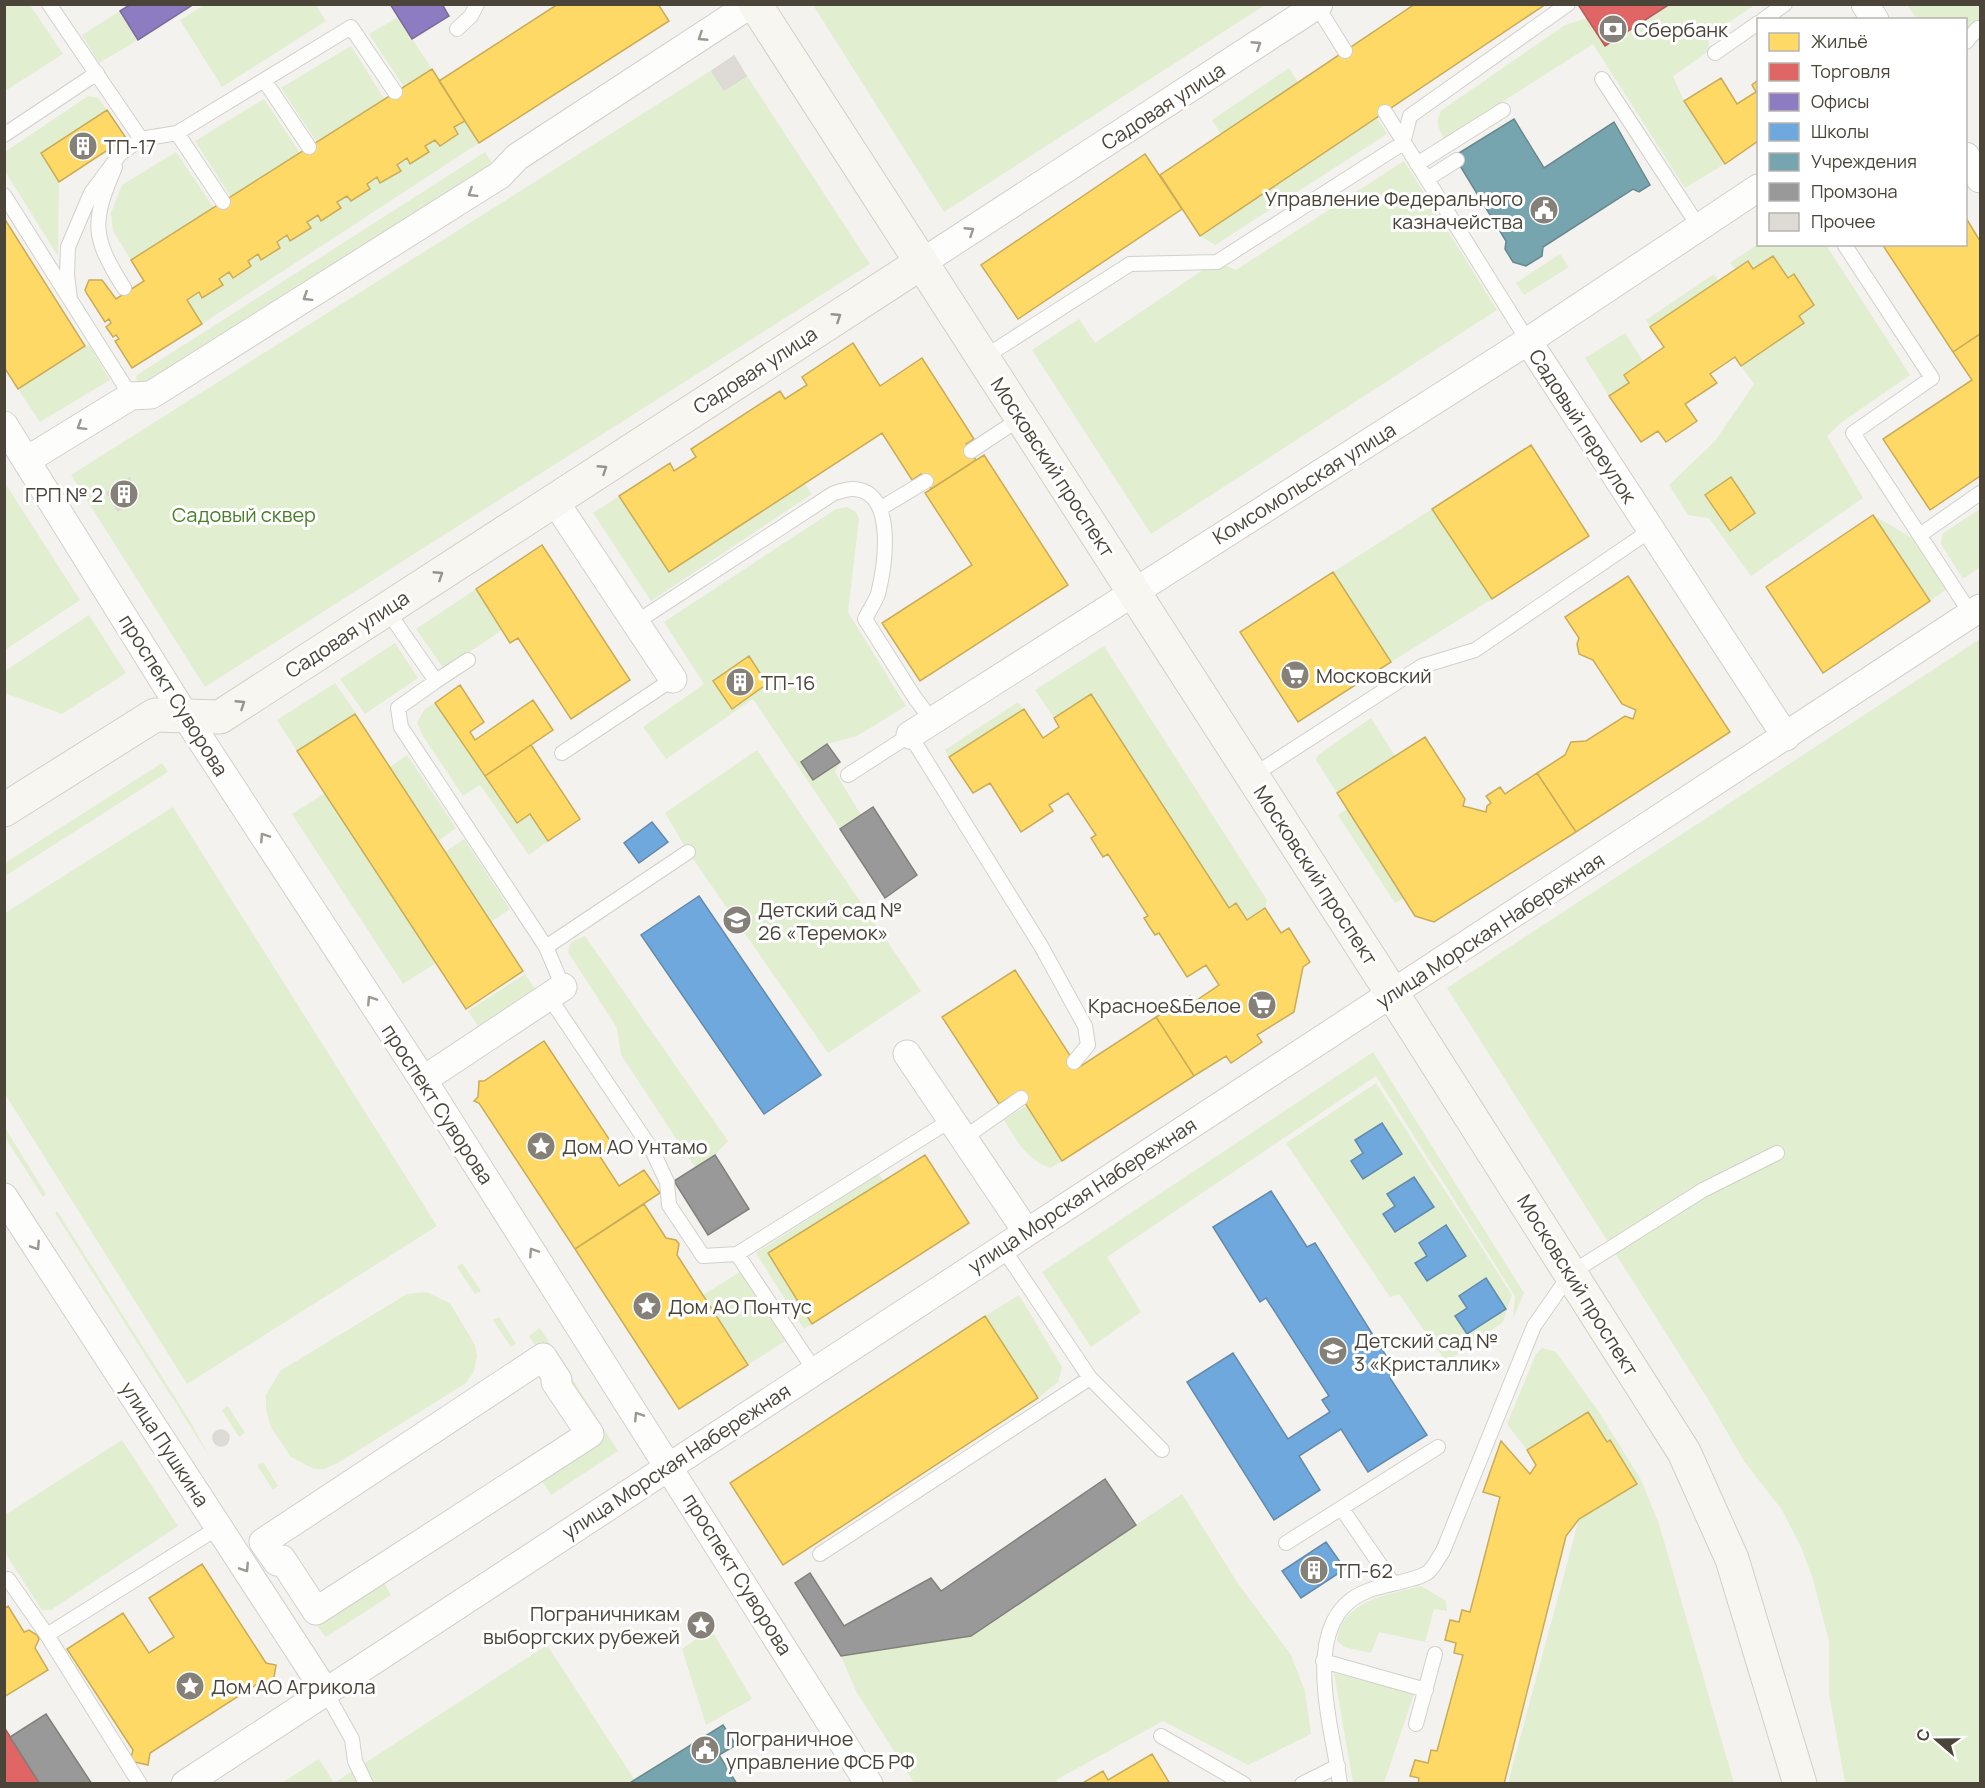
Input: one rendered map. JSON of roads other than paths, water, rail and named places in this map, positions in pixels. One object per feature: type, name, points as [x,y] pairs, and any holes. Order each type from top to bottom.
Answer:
[{"type":"street","name":"Московский проспект","points":[[753,4],[1392,993],[1684,1452],[1732,1559],[1800,1784]]},
{"type":"street","points":[[27,460],[130,396],[151,395],[500,175],[517,157],[753,4]]},
{"type":"street","points":[[1865,4],[1874,18]]},
{"type":"street","name":"Садовая улица","points":[[4,810],[155,715],[220,717],[1318,5]]},
{"type":"street","points":[[1967,159],[1980,179]]},
{"type":"street","name":"Комсомольская улица","points":[[910,735],[1527,341],[1757,190]]},
{"type":"street","name":"Садовый переулок","points":[[1527,341],[1786,737]]},
{"type":"street","name":"проспект Суворова","points":[[4,425],[186,717],[423,1080],[869,1784]]},
{"type":"street","points":[[554,500],[673,679]]},
{"type":"street","name":"улица Морская Набережная","points":[[185,1784],[1026,1231],[1976,611]]},
{"type":"street","points":[[423,1080],[556,992]]},
{"type":"street","points":[[907,1054],[1026,1231]]},
{"type":"street","name":"улица Пушкина","points":[[4,1197],[325,1691]]},
{"type":"street","points":[[543,1357],[558,1380],[555,1382],[590,1434],[316,1611],[282,1558],[276,1562],[263,1542],[543,1357]]},
{"type":"lane","points":[[49,4],[141,140]]},
{"type":"lane","points":[[457,29],[471,16],[477,4]]},
{"type":"lane","points":[[983,358],[1130,264],[1217,262],[1403,143],[1410,116],[1568,4]]},
{"type":"lane","points":[[1766,18],[1785,4]]},
{"type":"lane","points":[[1318,5],[1345,51]]},
{"type":"lane","points":[[1715,52],[1757,23]]},
{"type":"lane","points":[[70,299],[67,275],[68,247],[91,193],[120,154],[141,140],[177,133],[351,27],[395,93]]},
{"type":"lane","points":[[1967,40],[1978,28]]},
{"type":"lane","points":[[4,135],[97,73]]},
{"type":"lane","points":[[1602,79],[1699,227]]},
{"type":"lane","points":[[264,80],[309,147]]},
{"type":"lane","points":[[1417,164],[1503,110]]},
{"type":"lane","name":"Садовый переулок","points":[[1385,112],[1527,341]]},
{"type":"lane","points":[[177,133],[223,202]]},
{"type":"lane","points":[[120,154],[103,194],[97,226],[104,255],[124,288]]},
{"type":"lane","points":[[1427,179],[1457,160]]},
{"type":"lane","points":[[4,195],[130,396]]},
{"type":"lane","points":[[1845,246],[1932,378],[1853,433],[1920,535],[1976,611]]},
{"type":"lane","points":[[971,451],[1021,418]]},
{"type":"lane","points":[[881,508],[926,481]]},
{"type":"lane","points":[[635,623],[834,493],[852,489],[868,493],[881,508],[885,531],[877,595],[865,619],[913,695],[932,720]]},
{"type":"lane","points":[[1920,535],[1980,494]]},
{"type":"lane","points":[[1252,776],[1422,666],[1475,650],[1652,531]]},
{"type":"lane","points":[[386,609],[436,681]]},
{"type":"lane","points":[[468,660],[398,708],[401,727],[546,947],[556,992],[652,1150],[667,1182],[669,1205],[703,1256],[737,1254],[957,1129],[1021,1098]]},
{"type":"lane","points":[[562,753],[673,679]]},
{"type":"lane","points":[[910,735],[1041,946],[1085,1026],[1088,1045],[1074,1062]]},
{"type":"lane","name":"Комсомольская улица","points":[[848,776],[910,735]]},
{"type":"lane","points":[[546,947],[688,852]]},
{"type":"lane","points":[[1340,1784],[1326,1708],[1323,1661],[1334,1620],[1357,1594],[1428,1573],[1443,1551],[1534,1326],[1571,1273],[1703,1190],[1777,1153]]},
{"type":"lane","points":[[1002,1247],[1090,1378],[1162,1450]]},
{"type":"lane","points":[[737,1254],[815,1371]]},
{"type":"lane","points":[[820,1554],[1090,1378]]},
{"type":"lane","points":[[1286,1543],[1438,1447]]},
{"type":"lane","points":[[1342,1509],[1392,1582]]},
{"type":"lane","points":[[47,1635],[219,1527]]},
{"type":"lane","points":[[4,1581],[8,1579],[47,1635],[140,1784]]},
{"type":"lane","points":[[1416,1724],[1435,1654]]},
{"type":"lane","points":[[1323,1661],[1426,1690]]},
{"type":"lane","points":[[325,1691],[352,1739],[355,1761],[366,1784]]},
{"type":"lane","points":[[1161,1736],[1244,1784]]},
{"type":"lane","points":[[1302,1784],[1338,1766]]},
{"type":"place","name":"Сбербанк","points":[[1613,29]]},
{"type":"place","name":"ТП-17","points":[[83,146]]},
{"type":"place","name":"Управление Федерального казначейства","points":[[1544,210]]},
{"type":"place","name":"ГРП № 2","points":[[124,494]]},
{"type":"place","name":"Московский","points":[[1295,675]]},
{"type":"place","name":"ТП-16","points":[[740,682]]},
{"type":"place","name":"Детский сад № 26 «Теремок»","points":[[737,920]]},
{"type":"place","name":"Красное&Белое","points":[[1262,1005]]},
{"type":"place","name":"Дом АО Унтамо","points":[[541,1146]]},
{"type":"place","name":"Дом АО Понтус","points":[[647,1306]]},
{"type":"place","name":"Детский сад № 3 «Кристаллик»","points":[[1333,1351]]},
{"type":"place","name":"ТП-62","points":[[1314,1570]]},
{"type":"place","name":"Пограничникам выборгских рубежей","points":[[701,1625]]},
{"type":"place","name":"Дом АО Агрикола","points":[[190,1686]]},
{"type":"place","name":"Пограничное управление ФСБ РФ","points":[[705,1750]]},
{"type":"park label","name":"Садовый сквер","points":[[244,514]]}]
